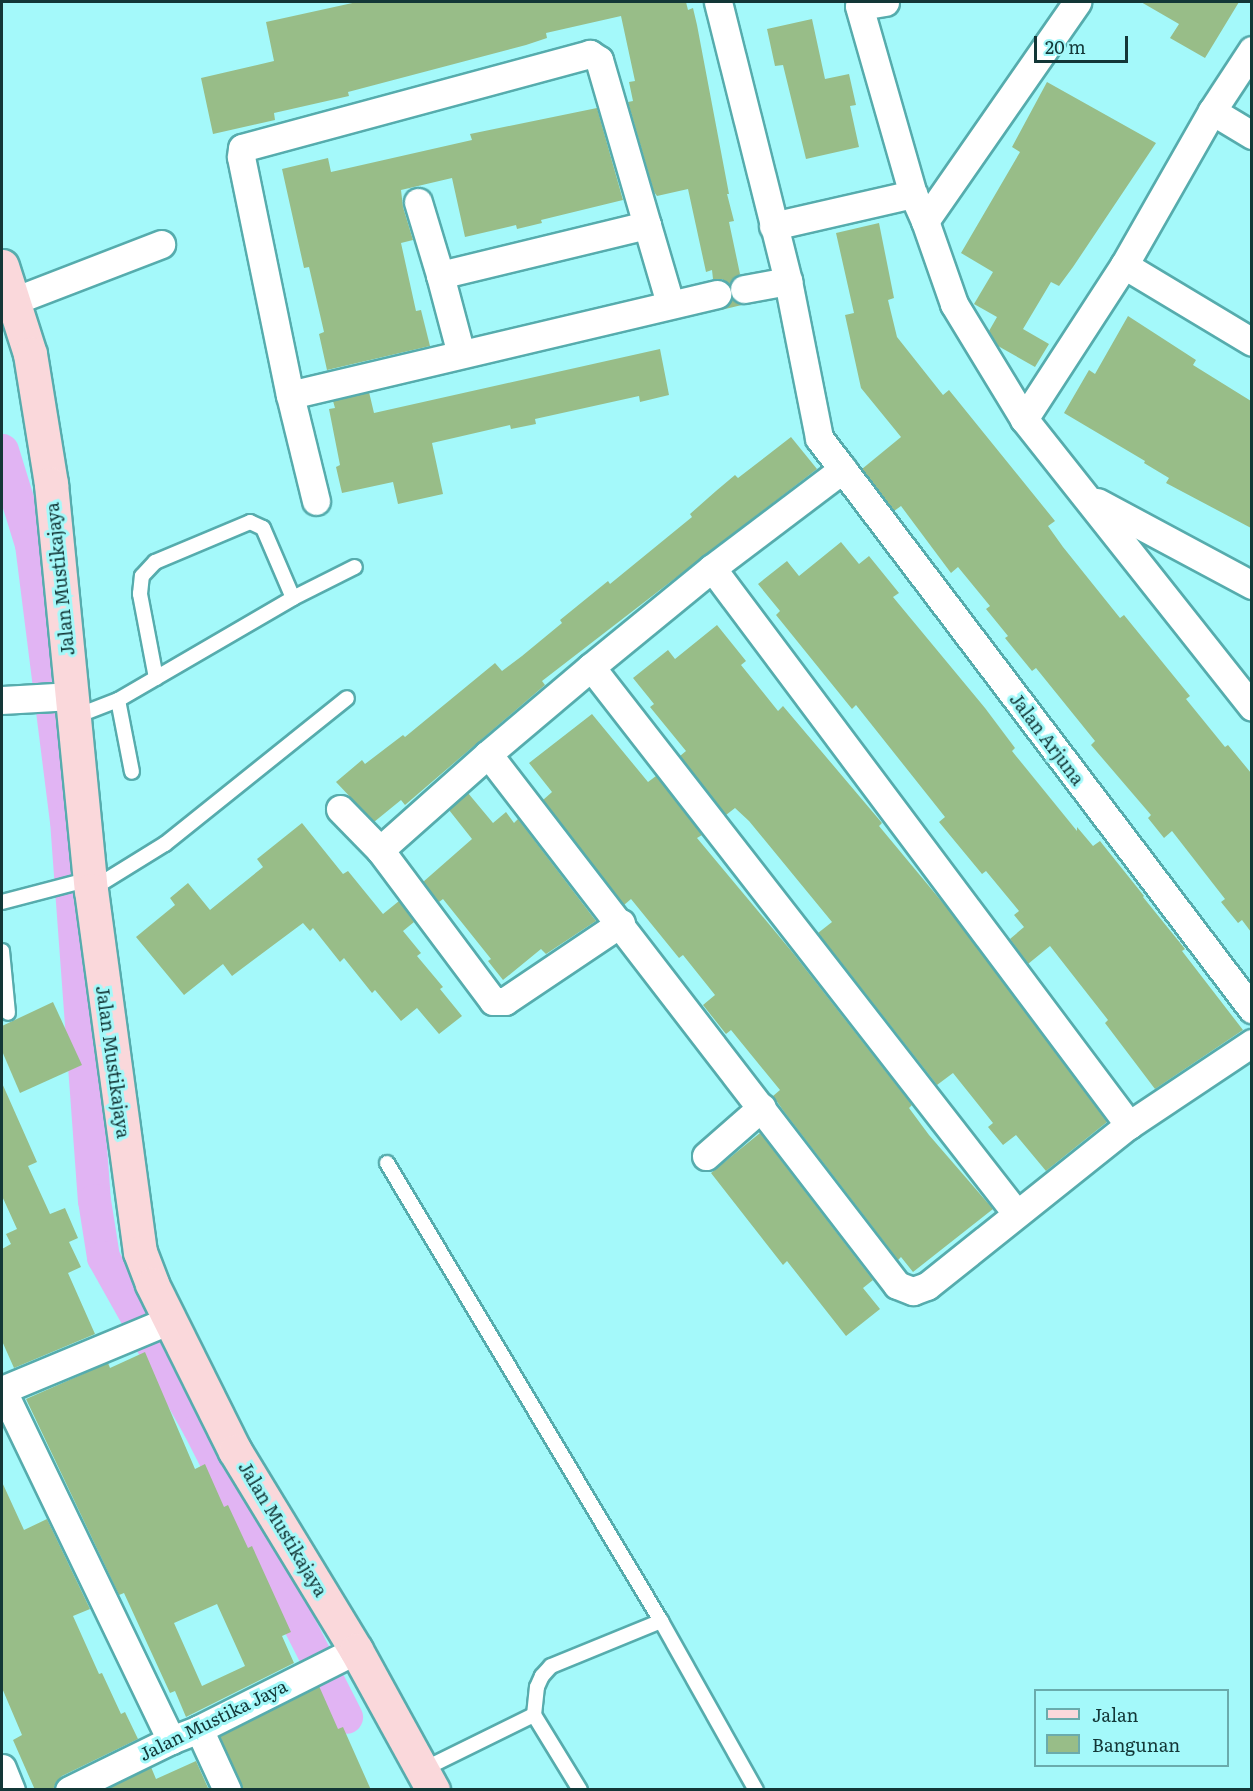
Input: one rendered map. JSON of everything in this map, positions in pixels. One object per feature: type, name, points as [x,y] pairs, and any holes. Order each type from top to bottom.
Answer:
[{"type":"main road","name":"Jalan Mustikajaya","points":[[2,266],[11,302],[30,354],[51,484],[90,885],[140,1252],[152,1284],[235,1451],[356,1650],[428,1780]]},
{"type":"street","name":"Jalan Arjuna","points":[[718,2],[788,281],[819,438],[1251,1009]]},
{"type":"street","points":[[925,221],[1077,2]]},
{"type":"street","points":[[868,3],[912,194],[925,221],[954,304],[1024,419],[1088,497],[1251,707]]},
{"type":"street","points":[[1024,419],[1124,265],[1212,111],[1251,50]]},
{"type":"street","points":[[316,501],[290,395],[241,157],[242,148],[253,143],[590,54],[599,60],[670,303]]},
{"type":"street","points":[[1212,111],[1251,135]]},
{"type":"street","points":[[773,226],[912,194]]},
{"type":"street","points":[[418,202],[461,354]]},
{"type":"street","points":[[440,275],[647,225]]},
{"type":"street","points":[[11,302],[161,244]]},
{"type":"street","points":[[1124,265],[1251,342]]},
{"type":"street","points":[[744,289],[788,281]]},
{"type":"street","points":[[290,395],[670,303],[717,294]]},
{"type":"street","points":[[380,850],[591,667],[712,568],[843,469]]},
{"type":"street","points":[[1088,497],[1251,585]]},
{"type":"street","points":[[712,568],[1129,1125]]},
{"type":"street","points":[[591,667],[1016,1214]]},
{"type":"street","points":[[2,700],[73,706]]},
{"type":"street","points":[[488,754],[621,923],[897,1285],[913,1291],[927,1286],[1129,1125],[1251,1043]]},
{"type":"street","points":[[340,809],[380,850],[494,1001],[505,1001],[621,923]]},
{"type":"street","points":[[706,1156],[762,1107]]},
{"type":"street","points":[[170,1320],[2,1390],[171,1740]]},
{"type":"street","name":"Jalan Mustika Jaya","points":[[81,1787],[171,1740],[200,1729],[356,1650]]},
{"type":"street","points":[[200,1729],[228,1790]]},
{"type":"street","points":[[2,1768],[11,1790]]},
{"type":"lane","points":[[156,678],[140,594],[142,576],[155,562],[250,522],[263,528],[293,598]]},
{"type":"lane","points":[[73,706],[118,700],[293,598],[355,567]]},
{"type":"lane","points":[[2,902],[90,885],[165,844],[347,698]]},
{"type":"lane","points":[[118,700],[132,772]]},
{"type":"lane","points":[[2,951],[8,1013]]},
{"type":"lane","points":[[387,1163],[661,1621],[756,1790]]},
{"type":"lane","points":[[580,1790],[534,1715],[537,1687],[542,1676],[551,1666],[661,1621]]},
{"type":"lane","points":[[428,1780],[534,1715]]},
{"type":"building","points":[[357,2],[686,2],[688,10],[693,8],[697,25],[729,194],[727,194],[734,221],[729,222],[740,274],[729,284],[722,279],[713,279],[712,270],[706,272],[688,189],[657,196],[654,192],[628,102],[633,101],[629,82],[635,81],[621,16],[546,33],[547,38],[526,45],[348,92],[349,96],[274,113],[275,120],[213,134],[201,78],[274,61],[266,22]]},
{"type":"building","points":[[1141,2],[1239,2],[1205,58],[1170,38],[1179,24]]},
{"type":"building","points":[[812,19],[825,79],[849,74],[856,105],[850,106],[859,147],[806,159],[783,65],[775,66],[767,29]]},
{"type":"building","points":[[1047,82],[1156,143],[1073,267],[1059,286],[1051,282],[1023,329],[1049,344],[1035,367],[998,346],[989,331],[997,317],[974,304],[993,272],[961,253],[1020,152],[1012,147]]},
{"type":"building","points":[[597,108],[623,200],[541,220],[542,223],[517,229],[516,225],[465,237],[452,178],[401,190],[403,207],[413,240],[401,243],[416,311],[421,310],[430,346],[327,370],[319,334],[324,332],[309,267],[304,268],[282,169],[328,158],[331,172],[472,140],[470,134]]},
{"type":"building","points":[[879,223],[894,298],[888,300],[897,337],[943,395],[949,390],[1055,521],[1048,526],[1063,547],[1120,618],[1124,615],[1190,696],[1186,699],[1225,747],[1228,745],[1251,773],[1251,932],[1242,920],[1238,923],[1221,902],[1225,899],[1172,831],[1164,838],[1148,818],[1151,815],[1091,745],[1095,741],[1036,668],[1032,671],[1005,638],[1008,636],[986,609],[990,606],[958,567],[951,573],[901,506],[894,511],[862,469],[901,437],[861,388],[845,315],[854,313],[836,233]]},
{"type":"building","points":[[732,299],[746,304],[721,310],[728,305]]},
{"type":"building","points":[[1128,316],[1196,360],[1193,365],[1251,401],[1251,528],[1166,483],[1169,478],[1144,463],[1145,461],[1064,413],[1089,370],[1095,374]]},
{"type":"building","points":[[660,349],[669,395],[640,402],[639,396],[535,419],[536,424],[511,429],[510,425],[432,443],[443,494],[398,504],[393,482],[342,493],[336,467],[340,465],[329,409],[335,408],[333,401],[369,392],[374,413]]},
{"type":"building","points":[[791,437],[817,469],[542,681],[545,685],[405,805],[401,800],[374,822],[336,782],[362,760],[365,764],[403,735],[405,737],[495,663],[502,671],[522,656],[562,623],[560,620],[608,581],[610,584],[692,517],[690,514],[735,475],[738,478]]},
{"type":"building","points":[[841,542],[859,564],[869,556],[899,593],[893,597],[985,708],[1015,748],[1012,751],[1077,831],[1077,827],[1093,846],[1100,841],[1185,949],[1182,951],[1243,1030],[1155,1089],[1105,1023],[1108,1020],[1050,946],[1028,964],[1010,939],[1024,927],[1014,915],[1019,911],[986,871],[982,874],[939,822],[945,817],[856,705],[852,709],[776,615],[780,611],[758,584],[787,561],[799,576]]},
{"type":"building","points":[[717,625],[746,661],[741,665],[778,711],[783,706],[882,823],[879,826],[948,909],[1107,1122],[1046,1171],[1016,1135],[1003,1145],[988,1127],[993,1123],[953,1073],[937,1085],[818,933],[832,922],[749,821],[735,808],[726,815],[680,756],[686,751],[650,707],[654,704],[633,678],[668,650],[675,659]]},
{"type":"building","points":[[592,714],[648,782],[656,776],[702,835],[697,838],[793,953],[912,1105],[909,1108],[929,1135],[993,1209],[913,1272],[901,1257],[898,1260],[785,1113],[773,1096],[780,1090],[731,1030],[726,1034],[703,1005],[715,995],[683,955],[679,958],[631,899],[624,905],[543,800],[552,792],[529,763]]},
{"type":"building","points":[[468,793],[493,823],[506,812],[514,823],[518,819],[596,921],[546,954],[541,949],[503,980],[488,961],[491,959],[443,899],[439,902],[423,882],[472,839],[449,810]]},
{"type":"building","points":[[302,823],[343,874],[348,871],[383,914],[399,901],[414,922],[403,931],[421,953],[417,956],[443,987],[440,989],[462,1016],[439,1034],[417,1008],[401,1021],[375,990],[372,993],[344,958],[340,962],[313,928],[310,931],[303,923],[232,976],[223,964],[184,995],[136,937],[175,905],[170,898],[188,883],[210,910],[263,867],[257,859]]},
{"type":"building","points":[[53,1002],[82,1065],[20,1093],[2,1051],[2,1026]]},
{"type":"building","points":[[2,1083],[37,1162],[28,1166],[50,1214],[65,1208],[78,1238],[69,1242],[81,1267],[68,1273],[95,1334],[14,1368],[2,1341],[2,1249],[11,1244],[6,1234],[17,1229],[2,1196]]},
{"type":"building","points":[[760,1133],[873,1280],[863,1288],[880,1309],[846,1336],[787,1261],[783,1265],[711,1173]]},
{"type":"building","points":[[145,1352],[195,1469],[205,1464],[224,1507],[228,1505],[248,1548],[252,1546],[291,1632],[282,1636],[294,1663],[186,1717],[175,1691],[170,1693],[124,1593],[119,1595],[26,1399],[108,1363],[110,1368]],"holes":[[[217,1604],[245,1666],[202,1686],[174,1623]]]},
{"type":"building","points":[[2,1482],[24,1530],[47,1519],[90,1609],[73,1616],[99,1674],[102,1673],[121,1714],[125,1712],[138,1739],[62,1776],[56,1782],[53,1790],[35,1790],[13,1740],[22,1735],[2,1688]]},
{"type":"building","points":[[319,1686],[338,1729],[343,1727],[371,1790],[242,1790],[220,1736]]},
{"type":"building","points":[[196,1761],[209,1790],[106,1790],[151,1767],[156,1779]]},
{"type":"waterway","points":[[2,450],[31,544],[66,820],[94,1200],[103,1257],[199,1428],[346,1717]]}]
